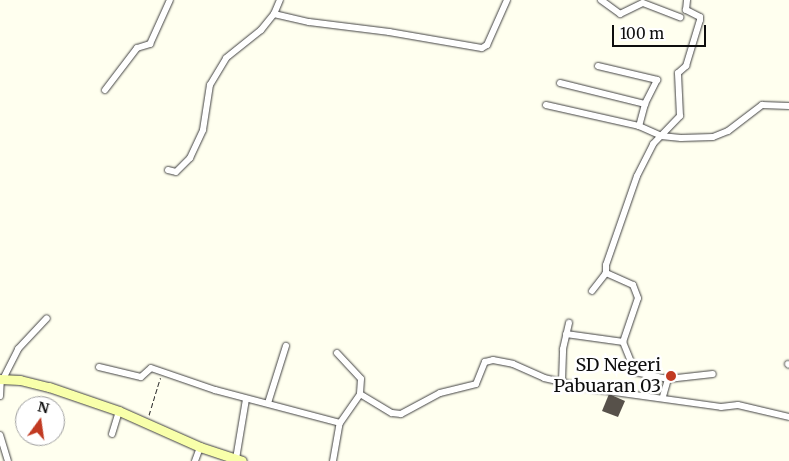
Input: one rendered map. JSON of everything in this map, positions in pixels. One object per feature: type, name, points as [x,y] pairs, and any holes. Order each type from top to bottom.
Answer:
[{"type":"street","points":[[105,90],[137,48],[150,44],[170,0]]},
{"type":"street","points":[[168,170],[176,172],[190,158],[203,130],[210,85],[226,58],[260,30],[274,14],[280,0]]},
{"type":"street","points":[[274,14],[309,22],[389,32],[482,48],[487,45],[507,0]]},
{"type":"street","points":[[600,0],[620,14],[643,2],[680,17]]},
{"type":"street","points":[[592,291],[606,273],[608,256],[637,176],[653,144],[680,116],[678,73],[686,66],[700,20],[700,17],[686,10],[687,0]]},
{"type":"street","points":[[598,66],[657,80],[645,104],[639,126]]},
{"type":"street","points":[[560,82],[645,104]]},
{"type":"street","points":[[546,105],[639,126],[661,136],[713,137],[728,131],[745,115],[762,105],[789,106]]},
{"type":"street","points":[[606,273],[628,282],[637,291],[638,298],[623,342],[635,372],[668,379],[713,374]]},
{"type":"street","points":[[0,396],[1,379],[18,349],[47,318]]},
{"type":"street","points":[[562,381],[566,334],[569,323]]},
{"type":"street","points":[[566,334],[623,342]]},
{"type":"street","points":[[268,403],[286,346]]},
{"type":"street","points":[[333,461],[340,423],[360,394],[361,379],[337,353]]},
{"type":"street","points":[[360,394],[401,414],[440,392],[478,384],[484,364],[489,360],[508,362],[544,378],[609,392],[664,397],[721,407],[738,405],[789,417]]},
{"type":"street","points":[[99,366],[141,377],[149,369],[162,372],[246,399],[268,403],[340,423]]},
{"type":"street","points":[[1,379],[34,382],[119,411],[200,447],[239,460],[246,399]]},
{"type":"street","points":[[664,397],[668,379]]},
{"type":"street","points":[[112,434],[119,411]]},
{"type":"street","points":[[0,435],[8,461]]},
{"type":"street","points":[[195,461],[200,447]]},
{"type":"path","points":[[146,423],[162,372]]},
{"type":"building","points":[[609,394],[625,401],[618,417],[602,411]]},
{"type":"place","name":"SD Negeri Pabuaran 03","points":[[671,376]]}]
